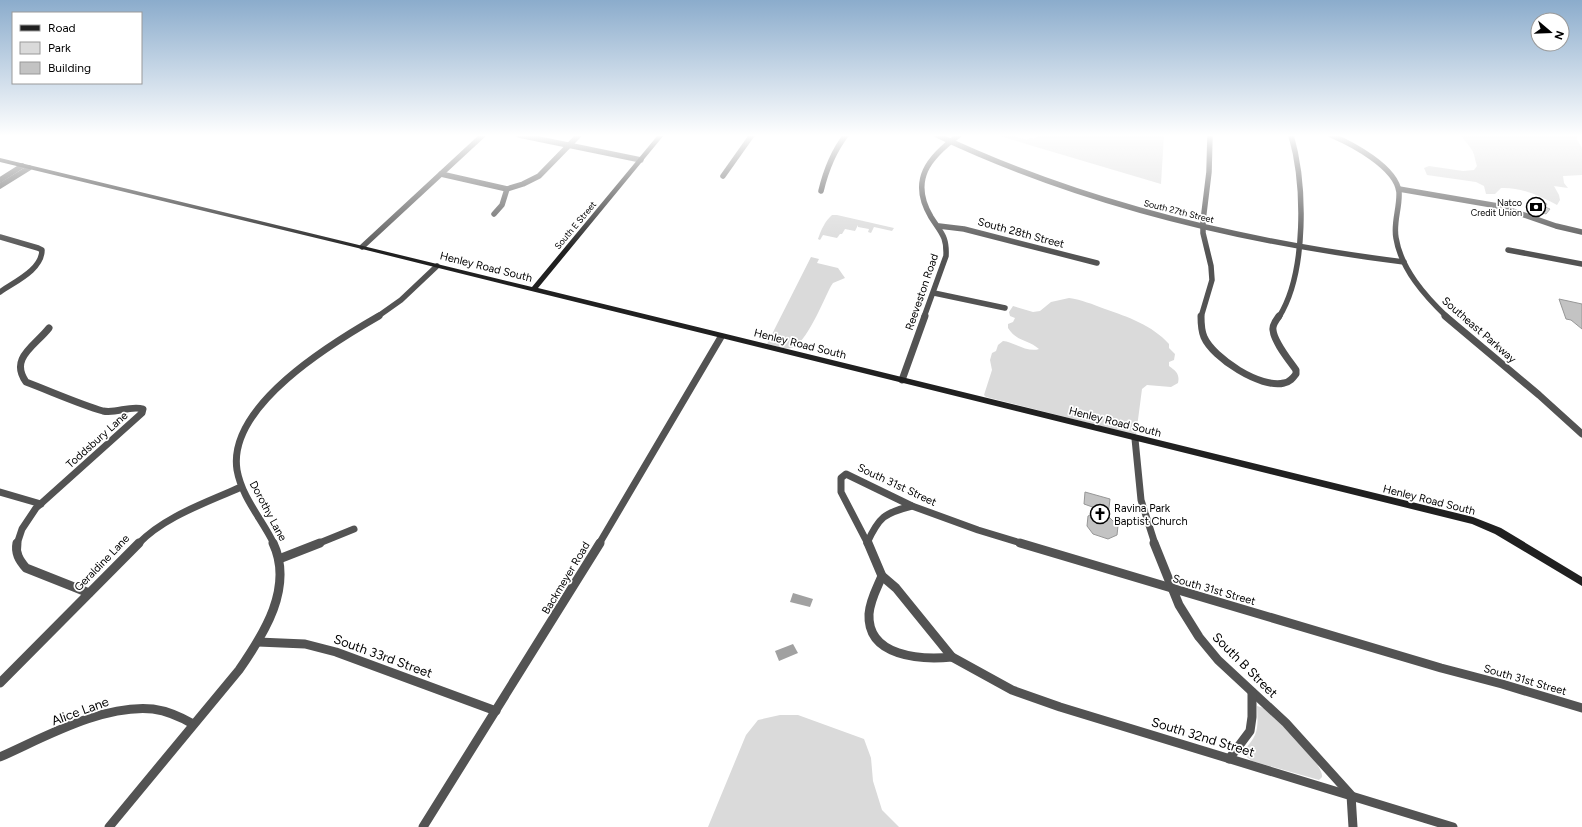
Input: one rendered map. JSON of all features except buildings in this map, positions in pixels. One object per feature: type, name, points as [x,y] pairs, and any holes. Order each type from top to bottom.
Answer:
[{"type":"street","points":[[0,180],[10,174]]},
{"type":"street","points":[[0,186],[20,174]]},
{"type":"street","name":"Henley Road South","points":[[53,174],[362,247],[721,337],[902,380],[1473,521],[1498,531],[1582,582]]},
{"type":"street","points":[[362,247],[440,174],[507,189],[531,181],[541,174]]},
{"type":"street","name":"South E Street","points":[[533,290],[630,174]]},
{"type":"street","points":[[821,191],[825,174]]},
{"type":"street","name":"Reeveston Road","points":[[902,380],[946,256],[947,244],[945,234],[932,217],[924,203],[921,192],[924,174]]},
{"type":"street","name":"South 27th Street","points":[[1024,174],[1144,211],[1203,226],[1299,247],[1404,262]]},
{"type":"street","points":[[1208,174],[1203,226],[1212,279],[1201,317],[1206,340],[1216,354],[1225,362],[1244,372],[1271,383],[1287,383],[1296,374],[1296,370],[1276,339],[1273,330],[1274,324],[1283,310],[1291,291],[1299,247],[1301,187],[1299,174]]},
{"type":"street","points":[[1389,174],[1399,189],[1413,190],[1498,206],[1556,226],[1582,232]]},
{"type":"street","points":[[494,214],[502,205],[507,189]]},
{"type":"street","name":"Southeast Parkway","points":[[1399,189],[1395,225],[1400,252],[1404,262],[1424,293],[1451,322],[1552,406],[1582,434]]},
{"type":"street","name":"South 28th Street","points":[[939,226],[964,229],[1097,264]]},
{"type":"street","points":[[0,237],[32,246],[42,250],[43,254],[41,260],[34,268],[0,292]]},
{"type":"street","points":[[1508,250],[1582,264]]},
{"type":"street","name":"Dorothy Lane","points":[[109,827],[239,670],[258,642],[276,597],[279,558],[270,537],[241,487],[237,464],[240,441],[250,421],[272,393],[334,342],[402,299],[437,266]]},
{"type":"street","points":[[934,293],[1005,308]]},
{"type":"street","name":"Toddsbury Lane","points":[[49,328],[45,334],[24,353],[19,371],[26,382],[104,411],[118,411],[137,407],[143,409],[142,413],[28,517],[19,532],[16,548],[20,561],[25,568],[89,593]]},
{"type":"street","name":"Backmeyer Road","points":[[424,827],[606,532],[721,337]]},
{"type":"street","name":"South B Street","points":[[1135,438],[1140,500],[1150,532],[1179,605],[1199,637],[1218,660],[1286,723],[1351,795]]},
{"type":"street","name":"South 31st Street","points":[[846,474],[912,506],[1019,544],[1582,708]]},
{"type":"street","name":"South 32nd Street","points":[[846,474],[840,480],[841,492],[882,576],[896,588],[952,657],[1012,690],[1032,698],[1453,827]]},
{"type":"street","name":"Geraldine Lane","points":[[0,682],[150,531],[183,513],[241,487]]},
{"type":"street","points":[[0,492],[42,504]]},
{"type":"street","points":[[867,543],[876,524],[882,516],[892,511],[912,506]]},
{"type":"street","points":[[279,558],[354,529]]},
{"type":"street","points":[[882,576],[871,602],[869,620],[875,637],[882,646],[891,651],[904,655],[932,658],[952,657]]},
{"type":"street","name":"South 33rd Street","points":[[258,642],[305,644],[329,650],[496,711]]},
{"type":"street","points":[[1229,759],[1250,731],[1252,717],[1252,692]]},
{"type":"street","name":"Alice Lane","points":[[0,757],[86,720],[117,711],[152,708],[166,711],[193,724]]},
{"type":"street","points":[[1351,795],[1353,827]]},
{"type":"green space","points":[[1126,174],[1162,174],[1161,184]]},
{"type":"green space","points":[[1426,174],[1582,174],[1582,175],[1563,176],[1564,183],[1568,188],[1554,186],[1560,200],[1557,205],[1537,195],[1516,189],[1501,188],[1495,194],[1486,194],[1484,186],[1476,182],[1427,175]]},
{"type":"green space","points":[[832,215],[894,228],[892,231],[874,227],[871,233],[868,232],[869,229],[858,227],[858,225],[855,231],[845,229],[837,238],[823,235],[820,240],[818,239],[827,220]]},
{"type":"green space","points":[[811,257],[819,259],[817,263],[838,268],[845,278],[833,283],[814,321],[803,339],[797,345],[791,348],[785,348],[767,344]]},
{"type":"green space","points":[[1069,298],[1091,304],[1139,322],[1162,337],[1169,344],[1169,348],[1175,354],[1174,360],[1169,362],[1169,366],[1177,373],[1178,383],[1171,387],[1147,385],[1142,389],[1136,435],[986,397],[984,395],[992,370],[990,360],[992,353],[996,351],[998,345],[1003,341],[1030,350],[1039,349],[1031,343],[1011,333],[1008,328],[1008,324],[1013,322],[1015,318],[1010,316],[1009,312],[1013,306],[1033,312],[1040,311],[1051,302]]},
{"type":"green space","points":[[1257,706],[1264,708],[1307,752],[1321,770],[1322,777],[1319,780],[1252,761],[1244,755],[1244,750],[1255,735],[1258,720]]},
{"type":"green space","points":[[780,715],[798,715],[864,739],[871,758],[873,781],[882,810],[899,827],[708,827],[746,735],[758,720]]},
{"type":"shaded area","points":[[793,593],[813,599],[810,607],[790,602]]},
{"type":"shaded area","points":[[793,644],[798,653],[779,661],[775,651]]},
{"type":"place","name":"Natco Credit Union","points":[[1536,207]]},
{"type":"place","name":"Ravina Park Baptist Church","points":[[1100,514]]}]
